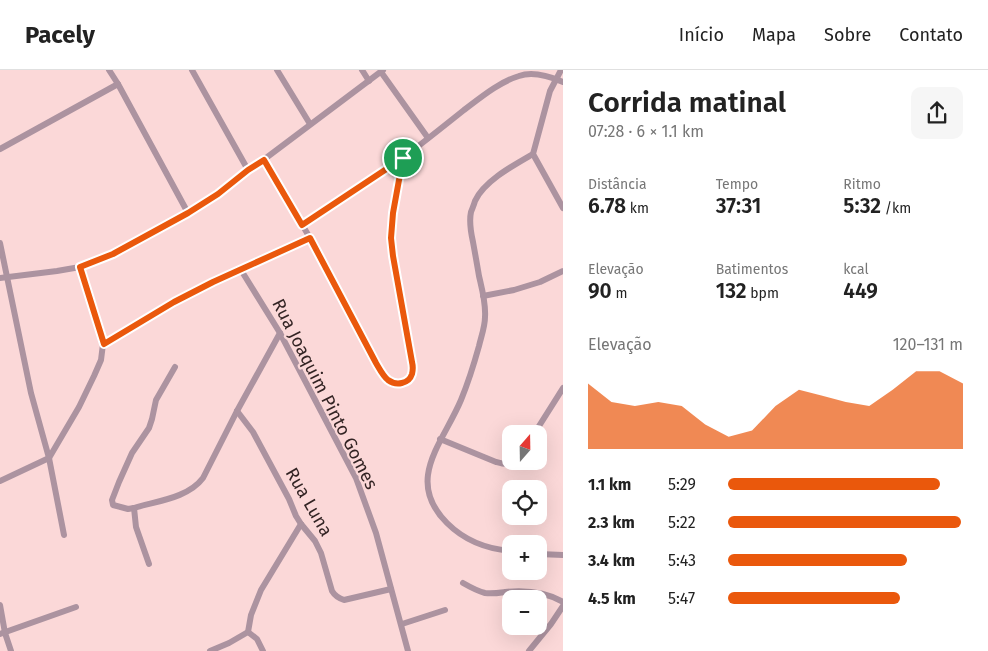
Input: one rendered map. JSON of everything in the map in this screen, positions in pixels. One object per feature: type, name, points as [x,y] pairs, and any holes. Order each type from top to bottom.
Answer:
[{"type":"street","points":[[109,70],[188,213]]},
{"type":"street","points":[[192,70],[248,170]]},
{"type":"street","points":[[277,70],[310,124]]},
{"type":"street","points":[[362,70],[368,81]]},
{"type":"street","points":[[561,70],[560,80],[550,91],[533,154],[563,208]]},
{"type":"street","points":[[3,277],[80,267],[113,254],[188,213],[218,194],[382,71],[428,138]]},
{"type":"street","points":[[302,225],[403,158],[482,96],[494,89],[519,76],[533,74],[560,80]]},
{"type":"street","points":[[0,150],[118,84]]},
{"type":"street","points":[[502,549],[484,546],[466,539],[452,528],[437,513],[429,496],[428,481],[429,469],[434,454],[461,401],[473,367],[485,317],[484,296],[472,238],[471,212],[481,191],[504,171],[533,154]]},
{"type":"street","points":[[264,160],[310,238],[376,363],[388,380],[400,383],[411,377],[413,372],[391,238],[393,213],[403,158]]},
{"type":"street","points":[[104,344],[174,302],[310,238]]},
{"type":"street","points":[[0,243],[3,277],[48,458],[64,535]]},
{"type":"street","points":[[0,481],[48,458],[79,407],[101,360],[104,344],[80,267]]},
{"type":"street","name":"Rua Joaquim Pinto Gomes","points":[[241,270],[280,333],[356,478],[376,533],[408,651]]},
{"type":"street","points":[[484,296],[540,282],[563,271]]},
{"type":"street","points":[[176,367],[156,400],[149,428],[132,453],[112,500],[113,505],[128,509],[134,508],[183,493],[199,484],[204,478],[237,411],[280,333]]},
{"type":"street","points":[[540,425],[563,388]]},
{"type":"street","name":"Rua Luna","points":[[237,411],[252,432],[289,498],[301,524],[321,553],[332,591],[335,595],[344,600],[391,590]]},
{"type":"street","points":[[440,439],[502,464]]},
{"type":"street","points":[[134,508],[136,526],[149,564]]},
{"type":"street","points":[[210,651],[248,632],[251,615],[261,590],[301,524]]},
{"type":"street","points":[[547,554],[563,555]]},
{"type":"street","points":[[463,583],[485,593],[518,592],[542,594],[563,602]]},
{"type":"street","points":[[0,605],[3,633],[11,651]]},
{"type":"street","points":[[529,651],[563,606]]},
{"type":"street","points":[[3,633],[76,607]]},
{"type":"street","points":[[402,624],[445,610]]},
{"type":"street","points":[[248,632],[257,639],[263,651]]},
{"type":"route","points":[[403,158],[393,213],[391,238],[412,362],[413,372],[406,381],[394,383],[383,374],[310,238],[174,302],[104,344],[80,267],[113,254],[188,213],[218,194],[264,160],[302,225],[403,158]]}]
